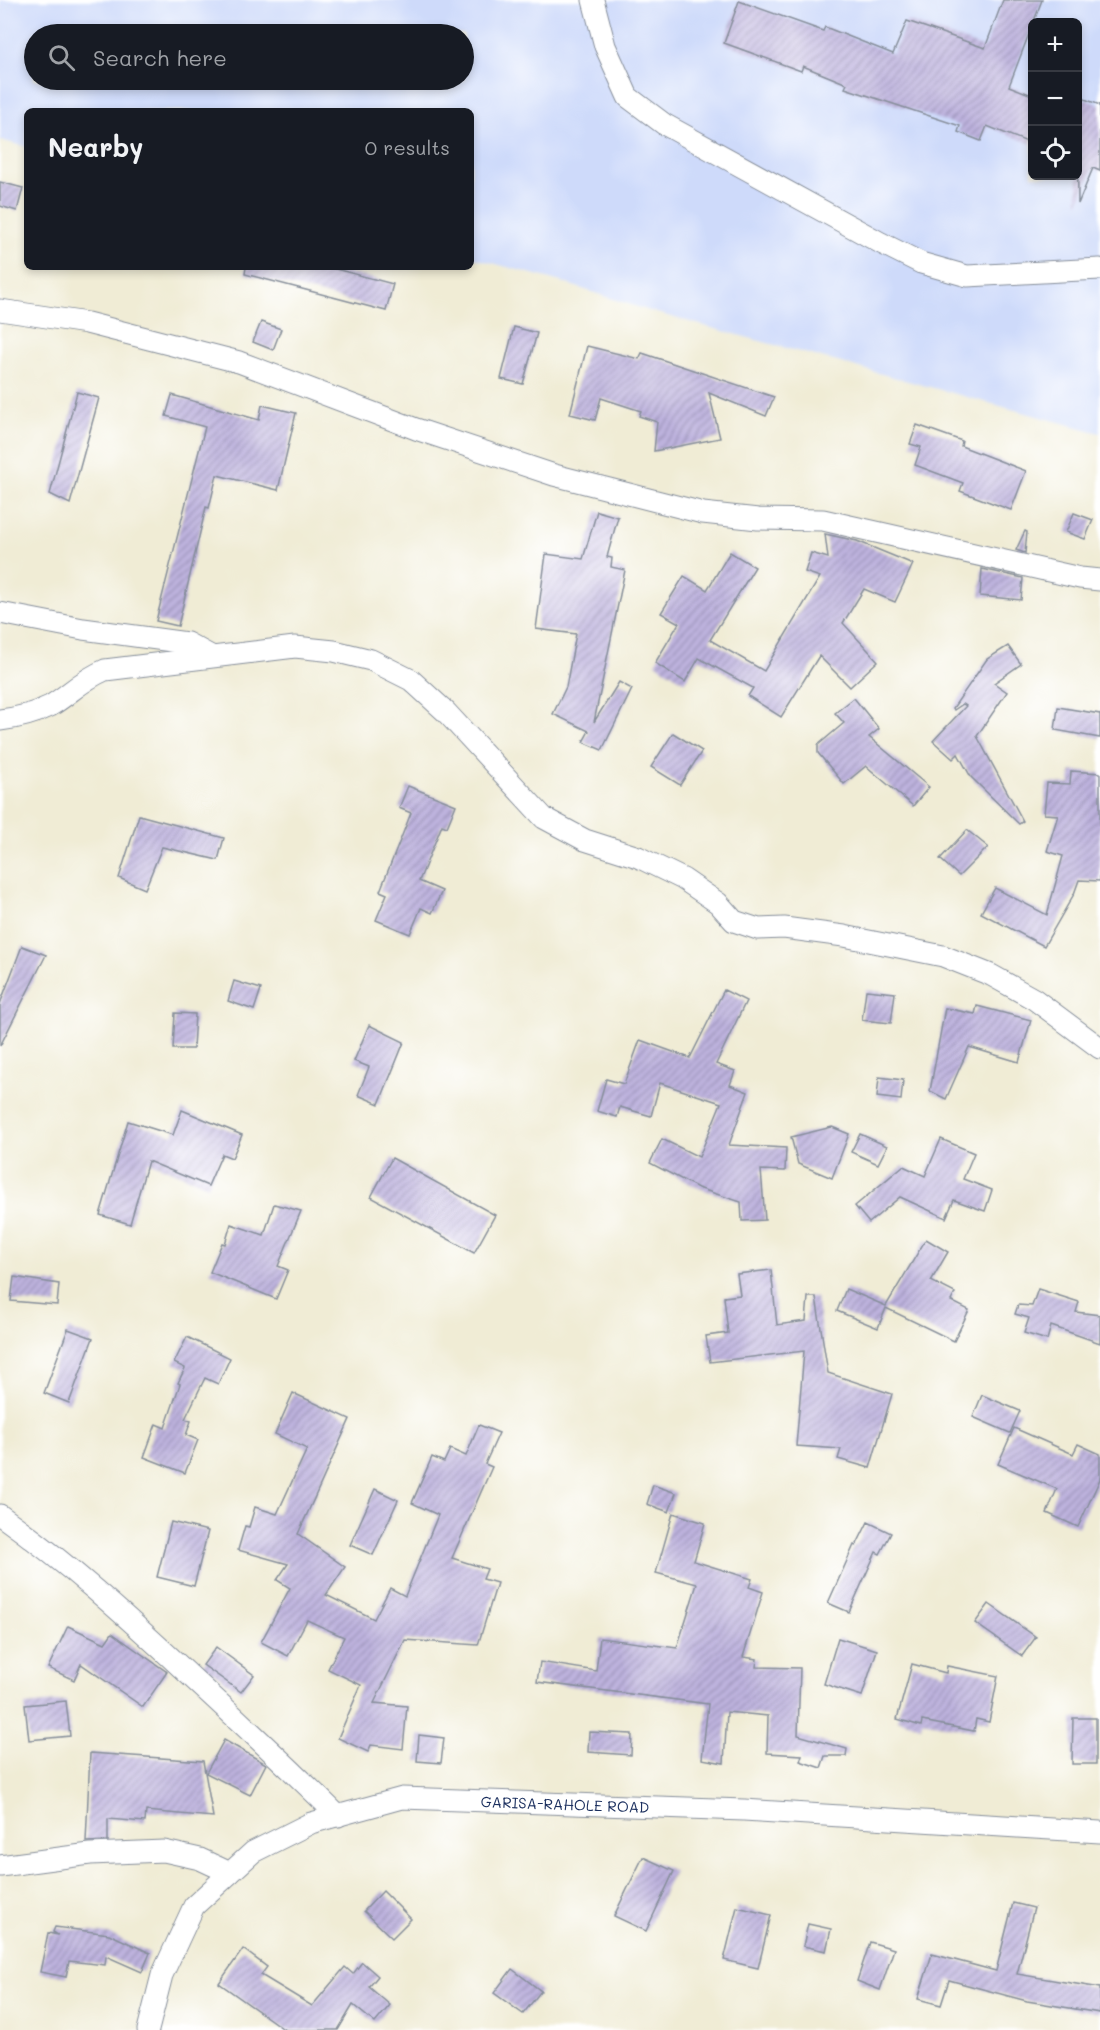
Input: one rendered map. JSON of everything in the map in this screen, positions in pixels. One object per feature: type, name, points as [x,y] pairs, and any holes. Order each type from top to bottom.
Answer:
[{"type":"street","points":[[593,0],[605,46],[628,97],[664,124],[881,243],[921,263],[967,276],[1100,269]]},
{"type":"street","points":[[0,310],[87,323],[239,362],[416,429],[543,471],[703,513],[758,519],[822,520],[1080,578],[1100,580]]},
{"type":"street","points":[[0,613],[82,629],[187,643],[211,656]]},
{"type":"street","points":[[0,720],[21,717],[51,705],[77,684],[105,670],[295,647],[334,651],[371,660],[411,680],[446,712],[544,818],[585,840],[638,856],[683,879],[718,903],[734,921],[758,929],[784,927],[844,936],[944,956],[991,975],[1034,999],[1100,1048]]},
{"type":"street","points":[[0,1515],[131,1619],[276,1753],[338,1816]]},
{"type":"street","name":"GARISA-RAHOLE ROAD","points":[[148,2030],[162,1975],[194,1906],[230,1873],[253,1852],[311,1823],[402,1798],[744,1810],[1100,1832]]},
{"type":"street","points":[[0,1866],[90,1854],[164,1851],[200,1859],[230,1873]]},
{"type":"shaded area","points":[[0,0],[1100,0],[1100,433],[653,312],[561,282],[474,258],[474,108],[24,108],[24,146],[0,140]]},
{"type":"building","points":[[1003,0],[1042,0],[1035,18],[1028,18],[1028,36],[1009,86],[1028,93],[1028,142],[987,126],[981,141],[958,132],[960,126],[845,88],[847,84],[803,66],[801,71],[724,43],[739,1],[823,31],[825,27],[893,54],[907,21],[985,48]]},
{"type":"building","points":[[1082,98],[1100,105],[1100,171],[1093,168],[1078,204],[1078,180],[1082,180]]},
{"type":"building","points":[[0,182],[23,188],[17,211],[0,206]]},
{"type":"building","points":[[246,270],[339,270],[393,284],[386,311],[245,274]]},
{"type":"building","points":[[261,322],[281,329],[273,350],[253,342]]},
{"type":"building","points":[[514,327],[537,333],[523,384],[501,379]]},
{"type":"building","points":[[587,346],[639,359],[642,353],[774,397],[766,416],[709,393],[720,438],[654,451],[657,422],[639,416],[641,411],[601,398],[595,420],[570,414]]},
{"type":"building","points":[[77,392],[99,398],[70,504],[50,494]]},
{"type":"building","points":[[172,395],[259,420],[262,405],[296,413],[278,490],[217,475],[209,508],[206,507],[178,626],[156,621],[205,427],[166,416]]},
{"type":"building","points":[[917,425],[962,441],[961,446],[1026,471],[1011,510],[960,491],[963,483],[915,465],[921,447],[910,444]]},
{"type":"building","points":[[597,511],[618,517],[607,557],[612,558],[611,567],[625,570],[594,722],[619,682],[632,689],[602,750],[583,742],[589,731],[553,714],[566,687],[576,634],[536,629],[546,554],[583,559]]},
{"type":"building","points":[[1074,513],[1093,520],[1085,539],[1066,532]]},
{"type":"building","points":[[1025,531],[1027,532],[1025,553],[1016,550]]},
{"type":"building","points":[[825,534],[857,541],[913,564],[895,602],[864,589],[843,623],[878,661],[850,687],[819,656],[781,717],[748,696],[753,688],[699,658],[685,682],[655,663],[679,623],[661,613],[684,576],[707,590],[730,552],[755,567],[710,640],[764,671],[820,577],[805,572],[811,553],[828,558]]},
{"type":"building","points":[[982,569],[1023,578],[1021,600],[980,596]]},
{"type":"building","points":[[1008,646],[1021,664],[994,683],[1007,692],[977,736],[1023,821],[1019,824],[971,777],[958,754],[953,759],[933,741],[966,706],[963,704],[954,710],[953,708],[987,659]]},
{"type":"building","points":[[854,698],[879,729],[869,737],[929,787],[913,806],[866,766],[844,784],[818,753],[818,745],[844,723],[835,713]]},
{"type":"building","points":[[1058,707],[1100,714],[1100,738],[1055,730]]},
{"type":"building","points":[[673,733],[702,751],[680,785],[651,767]]},
{"type":"building","points":[[1071,771],[1100,773],[1100,881],[1079,880],[1074,894],[1044,946],[981,913],[995,888],[1047,915],[1063,856],[1047,851],[1058,815],[1044,814],[1047,783],[1070,784]]},
{"type":"building","points":[[408,786],[456,805],[447,827],[442,825],[419,881],[442,891],[432,913],[421,908],[410,934],[376,920],[387,894],[380,891],[411,813],[399,808]]},
{"type":"building","points":[[139,815],[224,838],[218,860],[162,847],[145,889],[119,878]]},
{"type":"building","points":[[967,830],[988,847],[959,876],[940,859]]},
{"type":"building","points":[[22,946],[46,955],[0,1046],[0,1004]]},
{"type":"building","points":[[234,981],[261,989],[254,1010],[228,1001]]},
{"type":"building","points":[[724,990],[746,1001],[716,1064],[735,1071],[730,1085],[748,1092],[729,1145],[786,1148],[785,1171],[761,1170],[765,1220],[742,1221],[741,1202],[698,1188],[650,1163],[662,1139],[699,1157],[721,1103],[660,1083],[651,1116],[620,1107],[617,1117],[597,1111],[606,1079],[624,1084],[640,1040],[690,1058]]},
{"type":"building","points":[[866,990],[895,993],[891,1023],[862,1020]]},
{"type":"building","points":[[977,1006],[1031,1020],[1019,1062],[969,1047],[946,1099],[930,1091],[945,1008],[975,1014]]},
{"type":"building","points":[[175,1013],[195,1014],[193,1049],[173,1049]]},
{"type":"building","points":[[369,1025],[404,1042],[379,1104],[358,1095],[369,1067],[354,1061]]},
{"type":"building","points":[[879,1077],[903,1080],[901,1100],[877,1097]]},
{"type":"building","points":[[182,1110],[242,1135],[232,1158],[222,1154],[208,1186],[148,1161],[130,1224],[100,1215],[128,1121],[173,1135]]},
{"type":"building","points":[[832,1127],[849,1134],[832,1178],[798,1164],[791,1137]]},
{"type":"building","points":[[860,1134],[887,1146],[878,1164],[851,1152]]},
{"type":"building","points":[[941,1139],[974,1153],[963,1179],[992,1190],[985,1211],[954,1200],[946,1218],[900,1197],[869,1223],[855,1206],[903,1166],[925,1176]]},
{"type":"building","points":[[392,1158],[495,1215],[474,1253],[371,1197]]},
{"type":"building","points":[[274,1204],[301,1211],[278,1266],[288,1270],[276,1299],[210,1272],[222,1243],[225,1244],[231,1224],[264,1235]]},
{"type":"building","points":[[926,1239],[948,1252],[931,1281],[955,1293],[951,1301],[969,1310],[954,1341],[886,1308],[878,1328],[837,1311],[846,1289],[886,1306]]},
{"type":"building","points":[[771,1270],[777,1325],[806,1321],[808,1297],[816,1297],[828,1373],[892,1394],[870,1468],[838,1459],[841,1449],[796,1446],[804,1351],[710,1362],[706,1336],[728,1333],[724,1297],[740,1295],[737,1274]]},
{"type":"building","points":[[14,1277],[59,1284],[57,1305],[11,1301]]},
{"type":"building","points":[[1038,1289],[1079,1302],[1076,1312],[1100,1315],[1100,1343],[1051,1326],[1047,1340],[1024,1333],[1029,1318],[1015,1314],[1018,1305],[1032,1306]]},
{"type":"building","points":[[68,1329],[93,1338],[69,1403],[44,1393]]},
{"type":"building","points":[[187,1337],[230,1358],[218,1384],[205,1378],[185,1419],[191,1421],[186,1435],[198,1440],[185,1473],[144,1457],[156,1424],[165,1428],[180,1384],[178,1383],[185,1368],[174,1363]]},
{"type":"building","points":[[293,1393],[350,1419],[298,1534],[345,1567],[326,1595],[374,1619],[390,1588],[405,1596],[438,1515],[412,1503],[432,1457],[444,1462],[450,1449],[466,1456],[479,1425],[499,1433],[485,1464],[492,1467],[452,1558],[487,1569],[483,1579],[497,1583],[478,1645],[405,1640],[374,1703],[407,1706],[403,1749],[371,1745],[368,1752],[338,1738],[361,1685],[328,1669],[344,1637],[307,1620],[288,1656],[261,1642],[290,1588],[277,1580],[288,1564],[238,1550],[245,1526],[249,1527],[255,1507],[277,1514],[307,1449],[275,1434]]},
{"type":"building","points":[[982,1395],[1020,1411],[1010,1433],[973,1417]]},
{"type":"building","points":[[1014,1428],[1073,1454],[1078,1444],[1100,1454],[1100,1479],[1078,1527],[1047,1513],[1057,1489],[998,1464]]},
{"type":"building","points":[[653,1485],[676,1493],[669,1512],[647,1504]]},
{"type":"building","points":[[375,1489],[398,1500],[373,1555],[350,1545]]},
{"type":"building","points":[[673,1513],[705,1523],[694,1561],[752,1579],[749,1587],[763,1592],[743,1657],[757,1659],[756,1667],[800,1668],[798,1735],[847,1749],[846,1756],[825,1756],[821,1768],[800,1761],[802,1755],[767,1753],[768,1716],[727,1712],[724,1763],[702,1759],[708,1704],[537,1682],[540,1662],[596,1671],[600,1638],[677,1648],[697,1584],[656,1573]]},
{"type":"building","points":[[171,1522],[208,1531],[194,1586],[157,1577]]},
{"type":"building","points":[[868,1522],[891,1533],[880,1554],[876,1552],[849,1612],[828,1603],[854,1545],[856,1546]]},
{"type":"building","points":[[989,1604],[1036,1637],[1022,1656],[975,1623]]},
{"type":"building","points":[[68,1626],[105,1643],[112,1633],[167,1672],[143,1707],[81,1664],[74,1680],[48,1668]]},
{"type":"building","points":[[838,1638],[877,1650],[862,1696],[824,1684]]},
{"type":"building","points":[[216,1647],[254,1675],[241,1692],[203,1665]]},
{"type":"building","points":[[912,1664],[946,1673],[947,1666],[998,1676],[989,1722],[976,1719],[974,1731],[922,1721],[921,1726],[897,1719]]},
{"type":"building","points":[[66,1701],[70,1736],[29,1740],[25,1705]]},
{"type":"building","points":[[1073,1718],[1096,1718],[1096,1764],[1072,1764]]},
{"type":"building","points":[[589,1732],[632,1734],[631,1755],[588,1752]]},
{"type":"building","points":[[419,1735],[444,1738],[441,1763],[417,1761]]},
{"type":"building","points":[[224,1740],[266,1764],[250,1795],[206,1773]]},
{"type":"building","points":[[90,1753],[203,1761],[213,1817],[146,1811],[145,1822],[108,1819],[108,1841],[86,1842]]},
{"type":"building","points":[[643,1857],[674,1871],[646,1931],[614,1916]]},
{"type":"building","points":[[383,1891],[411,1919],[392,1938],[364,1911]]},
{"type":"building","points":[[1013,1903],[1034,1908],[1017,1974],[1100,1988],[1100,2013],[1027,2001],[949,1980],[941,2005],[918,1999],[932,1954],[996,1971]]},
{"type":"building","points":[[737,1907],[771,1915],[758,1968],[724,1960]]},
{"type":"building","points":[[808,1924],[831,1929],[826,1951],[803,1946]]},
{"type":"building","points":[[55,1927],[109,1934],[150,1953],[142,1972],[106,1956],[105,1965],[69,1961],[66,1977],[40,1972],[48,1933],[58,1935],[53,1932]]},
{"type":"building","points":[[870,1942],[894,1949],[880,1990],[857,1981]]},
{"type":"building","points":[[243,1949],[267,1967],[261,1975],[312,2006],[345,1967],[353,1974],[362,1962],[378,1976],[369,1987],[390,2005],[375,2023],[353,2005],[338,2030],[285,2030],[219,1983]]},
{"type":"building","points":[[512,1969],[541,1991],[523,2014],[494,1993]]}]
